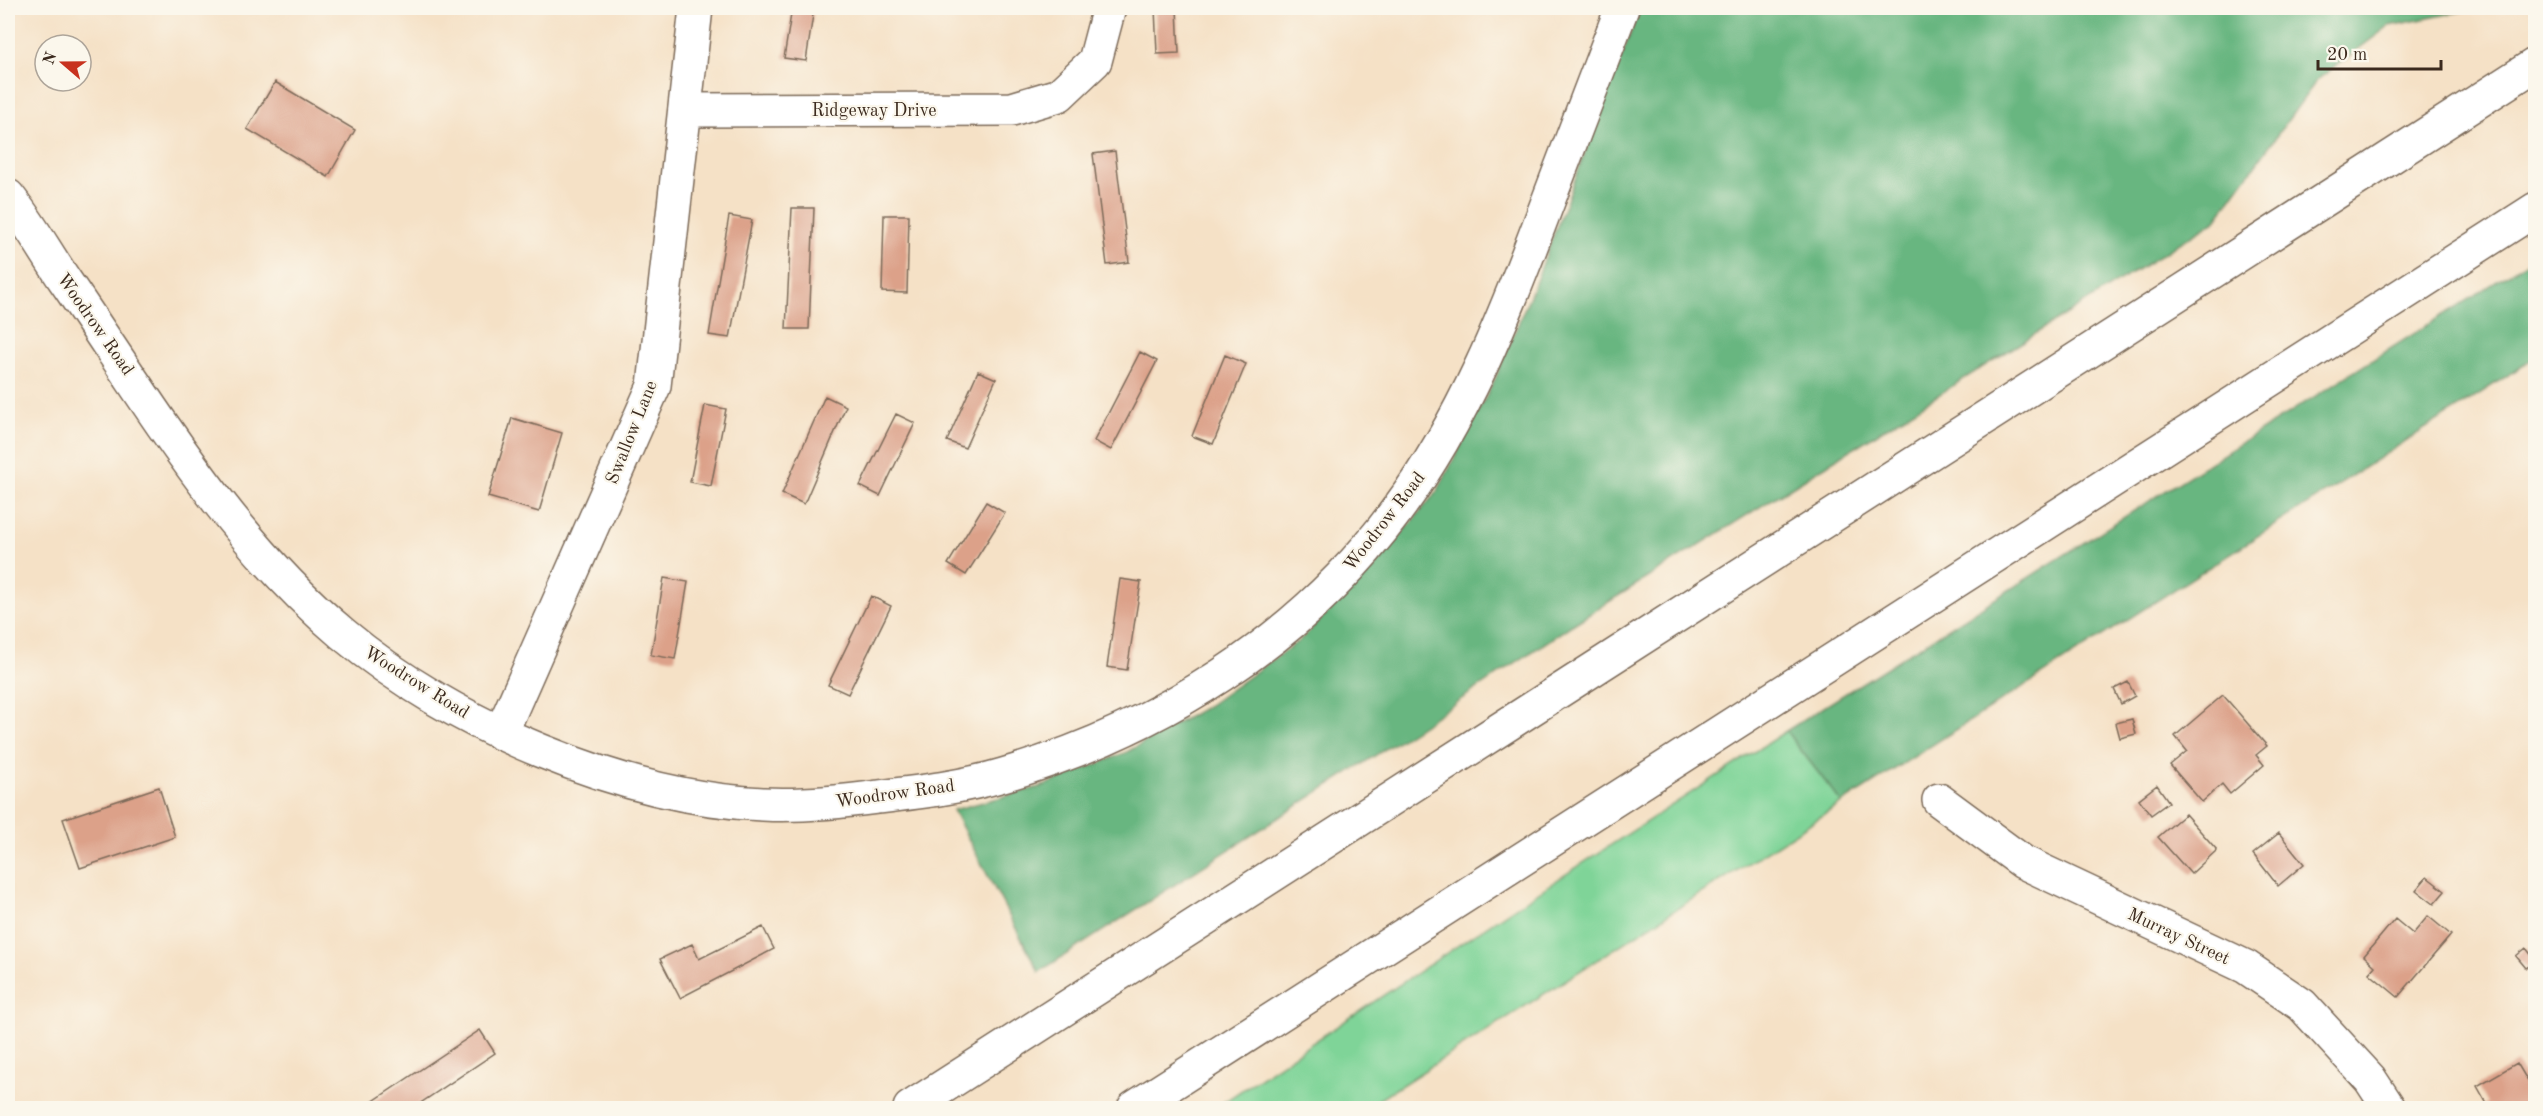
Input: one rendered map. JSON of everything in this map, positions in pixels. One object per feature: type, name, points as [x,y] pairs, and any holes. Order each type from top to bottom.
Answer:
[{"type":"main road","points":[[685,111],[696,8]]},
{"type":"main road","name":"Ridgeway Drive","points":[[685,111],[1012,109],[1059,95],[1095,61],[1109,8]]},
{"type":"main road","name":"Woodrow Road","points":[[8,196],[22,213],[191,464],[248,538],[332,625],[366,652],[451,706],[501,733],[580,764],[681,793],[761,804],[858,800],[909,794],[997,777],[1047,761],[1108,737],[1167,708],[1218,678],[1268,643],[1314,604],[1357,560],[1398,509],[1432,458],[1490,348],[1622,8]]},
{"type":"main road","points":[[910,1108],[2535,64]]},
{"type":"main road","name":"Swallow Lane","points":[[501,733],[654,386],[685,111]]},
{"type":"main road","points":[[1134,1108],[2535,209]]},
{"type":"main road","name":"Murray Street","points":[[1939,800],[2023,862],[2246,967],[2302,1005],[2370,1079],[2389,1108]]},
{"type":"green space","points":[[1640,8],[2478,8],[2389,26],[2317,80],[2215,221],[1572,625],[1418,728],[1039,972],[953,810],[1040,787],[1127,752],[1209,705],[1300,640],[1376,565],[1438,490],[1495,379],[1536,281]]},
{"type":"green space","points":[[2535,257],[2535,358],[1842,803],[1786,731]]},
{"type":"green space","points":[[1786,731],[1842,803],[1366,1108],[1215,1108],[1514,908]]},
{"type":"building","points":[[792,8],[814,8],[806,61],[784,58]]},
{"type":"building","points":[[1155,8],[1177,8],[1179,53],[1157,54]]},
{"type":"building","points":[[275,82],[355,130],[328,177],[247,129]]},
{"type":"building","points":[[1115,151],[1129,262],[1107,265],[1093,154]]},
{"type":"building","points":[[792,208],[814,208],[809,329],[786,329]]},
{"type":"building","points":[[884,215],[909,215],[907,293],[882,292]]},
{"type":"building","points":[[729,216],[752,220],[730,338],[709,335]]},
{"type":"building","points":[[1140,352],[1157,361],[1111,450],[1094,441]]},
{"type":"building","points":[[1225,355],[1246,364],[1213,444],[1192,436]]},
{"type":"building","points":[[978,371],[996,379],[965,448],[947,441]]},
{"type":"building","points":[[825,396],[846,406],[804,504],[782,494]]},
{"type":"building","points":[[705,405],[726,409],[711,486],[690,482]]},
{"type":"building","points":[[896,414],[915,423],[880,496],[860,486]]},
{"type":"building","points":[[512,418],[562,433],[539,512],[488,497]]},
{"type":"building","points":[[986,502],[1005,513],[966,575],[948,564]]},
{"type":"building","points":[[664,578],[688,582],[675,659],[651,655]]},
{"type":"building","points":[[1120,579],[1141,582],[1127,670],[1107,667]]},
{"type":"building","points":[[871,596],[891,606],[848,694],[828,685]]},
{"type":"building","points":[[2128,682],[2135,696],[2121,704],[2114,689]]},
{"type":"building","points":[[2223,695],[2267,746],[2256,755],[2264,765],[2230,794],[2222,784],[2202,802],[2170,765],[2187,751],[2175,736]]},
{"type":"building","points":[[2132,719],[2136,734],[2120,738],[2116,723]]},
{"type":"building","points":[[2157,785],[2169,802],[2151,815],[2139,799]]},
{"type":"building","points":[[159,787],[175,837],[80,868],[63,819]]},
{"type":"building","points":[[2185,814],[2217,850],[2191,874],[2158,837]]},
{"type":"building","points":[[2279,833],[2304,864],[2278,886],[2253,854]]},
{"type":"building","points":[[2427,877],[2445,891],[2434,904],[2416,890]]},
{"type":"building","points":[[2428,916],[2451,935],[2398,997],[2369,973],[2375,966],[2364,956],[2395,919],[2413,934]]},
{"type":"building","points":[[763,927],[774,949],[680,998],[660,959],[692,944],[699,959]]},
{"type":"building","points":[[2526,948],[2536,961],[2526,968],[2516,956]]},
{"type":"building","points":[[480,1030],[495,1053],[413,1108],[363,1108]]},
{"type":"building","points":[[2517,1063],[2536,1095],[2536,1108],[2479,1108],[2487,1104],[2477,1086]]}]
